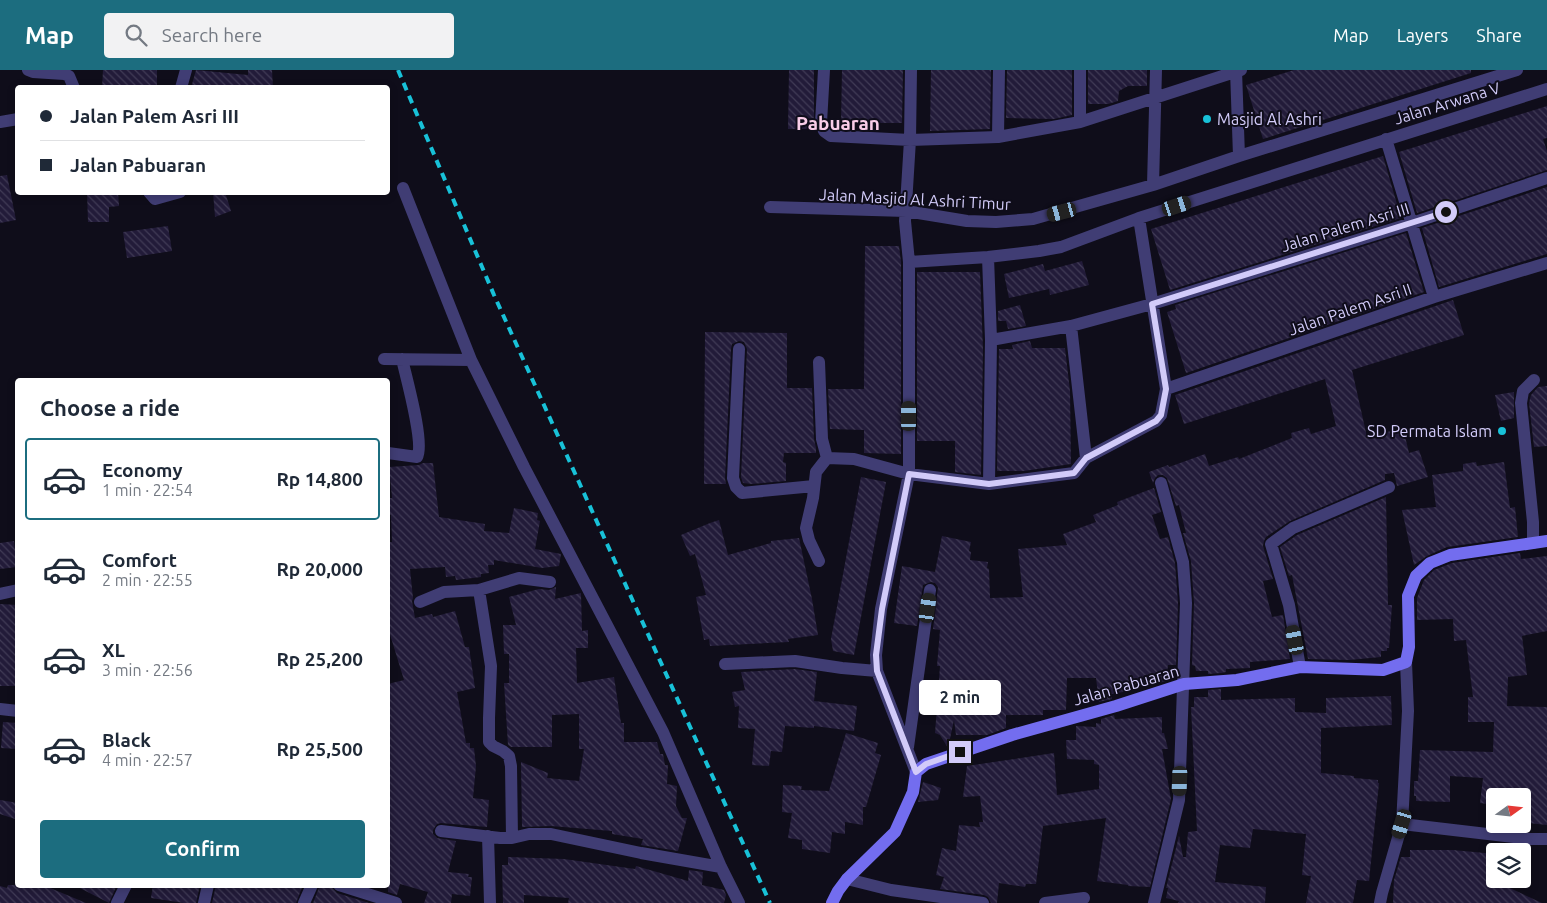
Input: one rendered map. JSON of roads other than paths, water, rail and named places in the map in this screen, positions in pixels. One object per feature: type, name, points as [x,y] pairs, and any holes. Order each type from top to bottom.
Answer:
[{"type":"street","points":[[28,70],[64,74],[69,76],[73,85]]},
{"type":"street","points":[[182,85],[186,70]]},
{"type":"street","points":[[824,70],[820,123],[824,131],[831,136],[910,140],[998,137],[1080,122],[1238,71],[1239,156]]},
{"type":"street","points":[[832,903],[847,879],[895,832],[913,792],[916,772],[877,671],[876,655],[882,609],[909,474],[909,262],[906,216],[911,70]]},
{"type":"street","points":[[998,137],[999,70]]},
{"type":"street","points":[[1080,70],[1080,122]]},
{"type":"street","points":[[1153,185],[1156,70]]},
{"type":"street","name":"Jalan Masjid Al Ashri Timur","points":[[770,207],[996,222],[1033,219],[1153,185],[1486,75],[1517,70]]},
{"type":"street","name":"Jalan Arwana V","points":[[909,262],[988,257],[1061,247],[1139,218],[1547,89]]},
{"type":"street","points":[[0,122],[15,120]]},
{"type":"street","points":[[1386,139],[1434,297]]},
{"type":"street","name":"Jalan Palem Asri III","points":[[991,340],[1071,326],[1152,304],[1412,223],[1547,178]]},
{"type":"street","points":[[403,188],[471,360],[524,467],[663,732],[721,867],[739,903]]},
{"type":"street","points":[[152,195],[155,199],[169,195]]},
{"type":"street","points":[[827,458],[854,459],[909,474],[989,484],[1074,473],[1086,458],[1156,421],[1161,415],[1166,389],[1139,218]]},
{"type":"street","points":[[988,257],[991,340],[989,484]]},
{"type":"street","name":"Jalan Palem Asri II","points":[[1166,389],[1434,297],[1547,262]]},
{"type":"street","points":[[1071,326],[1086,458]]},
{"type":"street","points":[[739,348],[733,478],[736,487],[742,493],[814,486]]},
{"type":"street","points":[[384,359],[471,360]]},
{"type":"street","points":[[390,453],[417,457],[420,450],[417,425],[402,359]]},
{"type":"street","points":[[819,362],[822,439],[827,458]]},
{"type":"street","points":[[1534,380],[1523,391],[1521,403],[1534,543]]},
{"type":"street","points":[[819,561],[809,540],[806,528],[816,472],[827,458]]},
{"type":"street","points":[[1154,903],[1179,800],[1186,603],[1183,562],[1161,483]]},
{"type":"street","points":[[1300,667],[1289,604],[1271,544],[1293,528],[1389,488]]},
{"type":"street","points":[[1380,903],[1402,824],[1408,711],[1406,662],[1409,647],[1408,596],[1416,576],[1430,563],[1450,555],[1547,541]]},
{"type":"street","points":[[420,602],[444,592],[479,590],[519,578],[550,582]]},
{"type":"street","points":[[479,590],[491,666],[489,742],[492,746],[509,756],[512,790],[512,838]]},
{"type":"street","points":[[907,750],[930,590]]},
{"type":"street","points":[[0,594],[15,591]]},
{"type":"street","points":[[725,664],[795,661],[877,671]]},
{"type":"street","name":"Jalan Pabuaran","points":[[916,772],[926,764],[1012,735],[1116,706],[1184,684],[1237,680],[1300,667],[1383,670],[1406,662]]},
{"type":"street","points":[[0,709],[15,711]]},
{"type":"street","points":[[1402,824],[1530,839],[1547,839]]},
{"type":"street","points":[[441,831],[512,838],[529,834],[551,834],[721,867]]},
{"type":"street","points":[[488,836],[490,903]]},
{"type":"street","points":[[847,879],[891,890],[983,903]]},
{"type":"street","points":[[117,903],[124,888]]},
{"type":"street","points":[[204,903],[207,888]]},
{"type":"street","points":[[304,903],[311,888]]},
{"type":"street","points":[[348,888],[396,903]]},
{"type":"street","points":[[1046,903],[1084,898]]},
{"type":"railway","points":[[398,70],[494,295],[770,903]]},
{"type":"place","name":"Masjid Al Ashri","points":[[1207,119]]},
{"type":"place","name":"SD Permata Islam","points":[[1502,431]]},
{"type":"district","name":"Pabuaran","points":[[838,123]]}]
